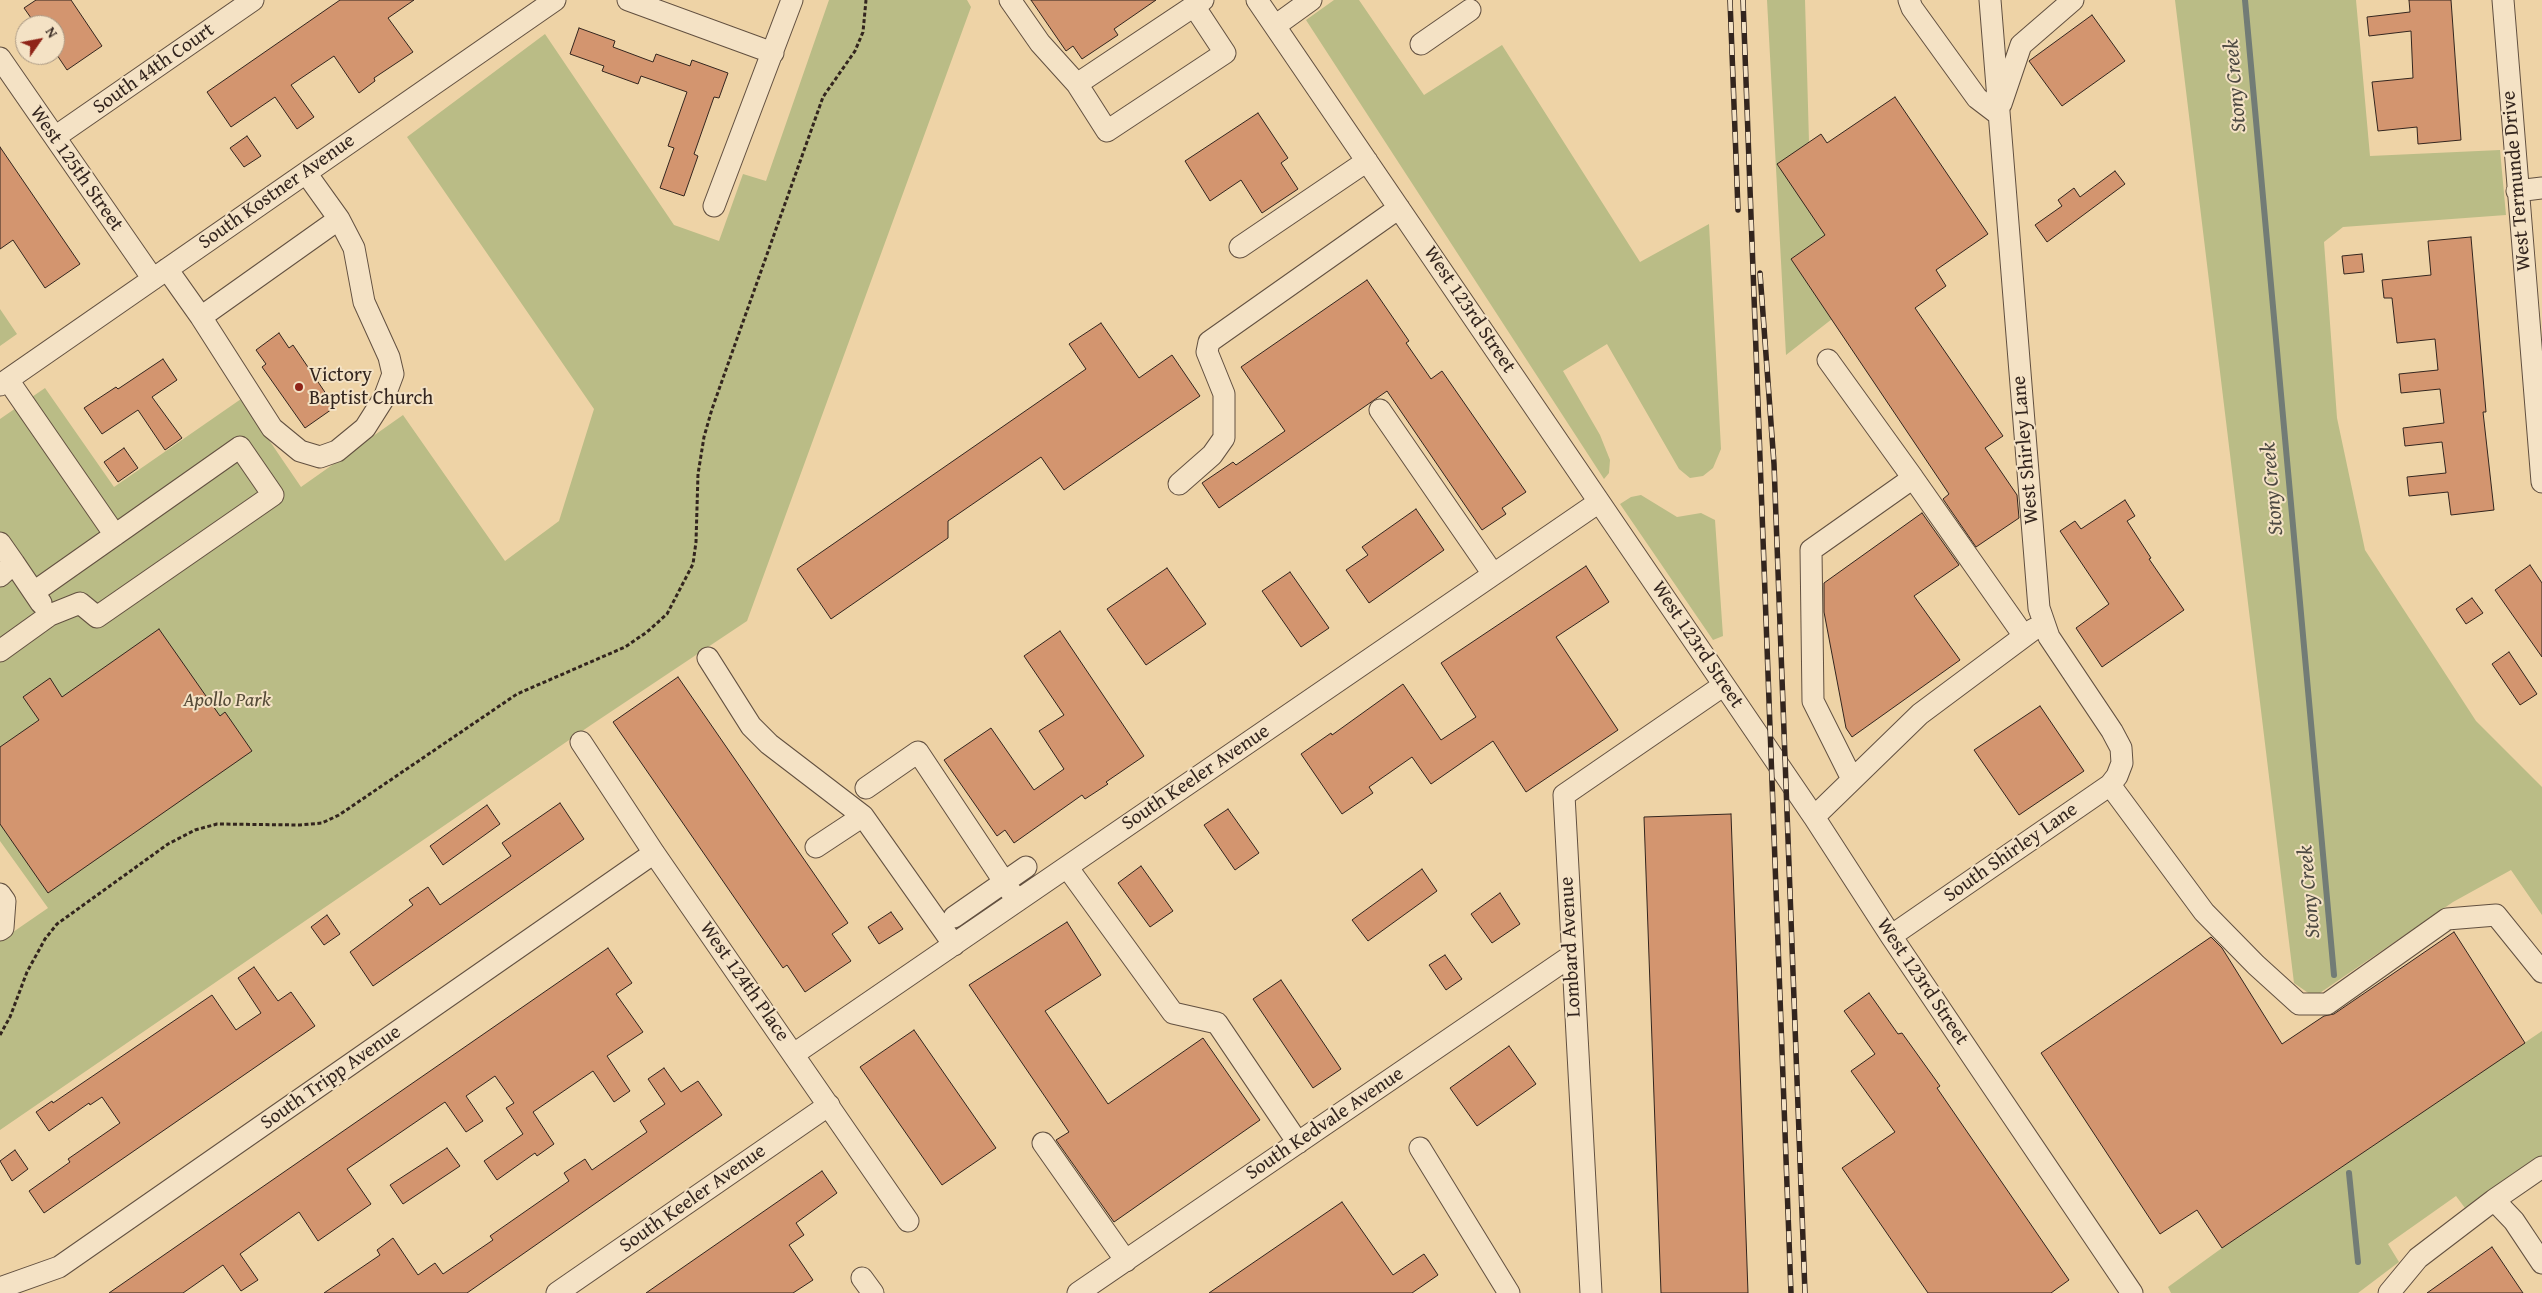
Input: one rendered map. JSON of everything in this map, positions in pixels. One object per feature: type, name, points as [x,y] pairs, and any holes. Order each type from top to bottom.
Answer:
[{"type":"street","name":"South 44th Court","points":[[55,137],[253,0]]},
{"type":"street","name":"South Kostner Avenue","points":[[4,382],[555,0]]},
{"type":"street","points":[[628,0],[773,53]]},
{"type":"street","points":[[714,206],[792,0]]},
{"type":"street","points":[[1010,0],[1040,43],[1077,84],[1108,131],[1225,53],[1198,3],[1077,84]]},
{"type":"street","name":"West 123rd Street","points":[[1257,0],[1814,817],[1891,936],[2132,1293]]},
{"type":"street","points":[[1274,26],[1311,0]]},
{"type":"street","points":[[1909,0],[1912,8],[1977,98],[1998,114],[2021,45],[2073,0]]},
{"type":"street","name":"West Shirley Lane","points":[[1990,0],[2039,608],[2042,622],[2049,637],[2112,731],[2120,748],[2122,763]]},
{"type":"street","name":"West Termunde Drive","points":[[2503,0],[2542,482]]},
{"type":"street","points":[[1421,44],[1470,10]]},
{"type":"street","name":"West 125th Street","points":[[0,58],[55,137],[160,274],[201,316],[272,428],[300,451],[320,457],[337,451],[365,428],[384,398],[393,374],[389,357],[364,302],[354,248],[339,219],[306,173]]},
{"type":"street","points":[[1240,247],[1367,161]]},
{"type":"street","points":[[2517,191],[2542,188]]},
{"type":"street","points":[[1178,484],[1212,456],[1224,438],[1224,394],[1207,352],[1209,342],[1399,208]]},
{"type":"street","points":[[201,316],[339,219]]},
{"type":"street","points":[[1828,360],[2024,636]]},
{"type":"street","points":[[4,382],[115,535]]},
{"type":"street","points":[[1380,410],[1493,574]]},
{"type":"street","points":[[0,651],[50,615],[80,603],[97,617],[274,495],[240,447],[34,592]]},
{"type":"street","points":[[1852,779],[1813,701],[1811,550],[1913,478]]},
{"type":"street","name":"South Keeler Avenue","points":[[794,1054],[1599,502]]},
{"type":"street","points":[[0,543],[7,570],[34,592],[50,615]]},
{"type":"street","points":[[1814,817],[1920,714],[2042,622]]},
{"type":"street","points":[[708,658],[751,726],[768,744],[862,816],[954,944]]},
{"type":"street","name":"Lombard Avenue","points":[[1591,1293],[1571,956],[1564,795],[1724,685]]},
{"type":"street","name":"West 124th Place","points":[[581,742],[654,853],[908,1222]]},
{"type":"street","points":[[866,788],[918,752],[1017,901]]},
{"type":"street","name":"South Shirley Lane","points":[[1891,936],[2110,785],[2117,776],[2122,763]]},
{"type":"street","points":[[2110,785],[2204,912],[2256,965],[2299,1004],[2327,1004],[2447,919],[2496,915],[2542,972]]},
{"type":"street","points":[[816,847],[862,816]]},
{"type":"street","name":"South Tripp Avenue","points":[[0,1288],[59,1268],[654,853]]},
{"type":"street","points":[[1068,866],[1173,1012],[1217,1023],[1298,1143]]},
{"type":"street","points":[[954,917],[1026,867]]},
{"type":"street","points":[[0,894],[4,901],[3,928],[0,930]]},
{"type":"street","name":"South Kedvale Avenue","points":[[1078,1293],[1571,956]]},
{"type":"street","name":"South Keeler Avenue","points":[[557,1293],[829,1105]]},
{"type":"street","points":[[1043,1143],[1126,1261]]},
{"type":"street","points":[[1420,1148],[1509,1293]]},
{"type":"street","points":[[2388,1293],[2418,1258],[2494,1200],[2542,1167]]},
{"type":"street","points":[[2494,1200],[2514,1221],[2542,1263]]},
{"type":"path","points":[[0,1035],[10,1017],[27,972],[45,939],[58,924],[168,844],[195,830],[217,824],[300,825],[322,822],[339,815],[517,694],[625,647],[648,632],[667,614],[693,564],[696,542],[698,474],[704,437],[712,409],[823,97],[855,51],[864,32],[866,0]]},
{"type":"green space","name":"Apollo Park","points":[[829,0],[967,0],[971,7],[747,621],[591,725],[0,1130],[0,941],[48,908],[0,841],[0,419],[45,388],[114,487],[241,399],[301,487],[403,415],[505,561],[559,521],[594,409],[407,137],[545,34],[674,225],[719,241],[743,174],[766,181]]},
{"type":"green space","points":[[1334,0],[1359,0],[1424,95],[1502,45],[1640,262],[1709,224],[1721,449],[1713,468],[1703,476],[1690,478],[1679,469],[1607,344],[1563,371],[1600,435],[1610,460],[1609,473],[1604,479],[1306,20]]},
{"type":"green space","points":[[1767,0],[1805,0],[1809,142],[1825,235],[1791,259],[1832,319],[1786,355]]},
{"type":"green space","points":[[2175,0],[2356,0],[2370,156],[2500,150],[2506,215],[2343,227],[2324,242],[2337,418],[2365,550],[2476,721],[2542,787],[2542,915],[2511,870],[2453,902],[2314,997],[2294,983]]},
{"type":"green space","points":[[0,309],[17,334],[0,346]]},
{"type":"green space","points":[[1641,495],[1677,517],[1701,513],[1715,520],[1723,636],[1713,640],[1620,504],[1631,497]]},
{"type":"green space","points":[[2542,1031],[2542,1156],[2465,1208],[2456,1196],[2388,1244],[2399,1262],[2358,1293],[2171,1293],[2168,1287],[2222,1248]]},
{"type":"building","points":[[36,0],[71,0],[102,46],[67,70],[64,65],[65,15],[29,15],[24,8]]},
{"type":"building","points":[[340,0],[414,0],[388,18],[413,52],[374,78],[375,81],[359,93],[334,56],[291,85],[314,117],[297,129],[275,97],[231,127],[207,92]]},
{"type":"building","points":[[1031,0],[1156,0],[1114,29],[1118,35],[1082,59],[1073,46],[1066,51]]},
{"type":"building","points":[[2409,0],[2451,0],[2461,140],[2418,144],[2417,127],[2378,131],[2372,82],[2413,78],[2411,31],[2369,36],[2367,17],[2410,12]]},
{"type":"building","points":[[2092,15],[2125,61],[2062,106],[2029,61]]},
{"type":"building","points":[[579,28],[615,41],[613,47],[653,62],[656,54],[690,66],[692,60],[728,73],[719,98],[714,97],[694,154],[698,156],[684,196],[660,188],[674,148],[668,146],[687,92],[641,76],[638,84],[602,71],[604,66],[570,54]]},
{"type":"building","points":[[1895,97],[1988,234],[1936,270],[1946,286],[1915,308],[2003,436],[1985,448],[2017,495],[2019,518],[1976,547],[1943,499],[1949,494],[1791,259],[1825,235],[1777,164],[1821,134],[1827,143]]},
{"type":"building","points":[[1258,113],[1288,158],[1281,163],[1298,189],[1262,213],[1241,180],[1210,201],[1185,161]]},
{"type":"building","points":[[247,136],[261,156],[244,167],[230,148]]},
{"type":"building","points":[[0,147],[80,264],[45,288],[13,240],[0,249]]},
{"type":"building","points":[[2115,171],[2125,184],[2047,242],[2035,225],[2062,206],[2058,200],[2074,188],[2080,197]]},
{"type":"building","points":[[2471,237],[2486,412],[2483,412],[2494,510],[2451,515],[2448,492],[2409,496],[2407,477],[2446,473],[2442,442],[2405,446],[2403,428],[2444,423],[2440,389],[2401,393],[2399,374],[2438,370],[2435,339],[2397,343],[2392,298],[2384,298],[2382,280],[2431,275],[2428,241]]},
{"type":"building","points":[[2362,254],[2364,272],[2344,274],[2342,256]]},
{"type":"building","points":[[1367,280],[1409,341],[1406,343],[1431,379],[1442,371],[1526,492],[1502,508],[1506,514],[1482,530],[1387,391],[1219,508],[1202,483],[1233,462],[1236,465],[1285,431],[1241,367]]},
{"type":"building","points":[[1101,323],[1139,378],[1172,355],[1200,396],[1064,490],[1041,457],[948,521],[948,538],[831,619],[797,569],[1086,369],[1069,344]]},
{"type":"building","name":"Victory Baptist Church","points":[[279,333],[289,348],[293,345],[335,407],[305,428],[262,367],[266,364],[256,350]]},
{"type":"building","points":[[163,359],[177,380],[152,397],[182,438],[165,450],[138,410],[102,434],[84,408],[116,387],[118,389]]},
{"type":"building","points":[[124,448],[138,468],[118,482],[104,462]]},
{"type":"building","points":[[2125,500],[2135,516],[2127,521],[2151,558],[2149,559],[2184,610],[2102,667],[2076,628],[2109,604],[2060,531],[2075,521],[2081,529]]},
{"type":"building","points":[[1416,509],[1444,550],[1369,603],[1346,570],[1368,555],[1362,547]]},
{"type":"building","points":[[1922,513],[1959,565],[1914,596],[1960,660],[1852,737],[1846,728],[1824,612],[1824,583]]},
{"type":"building","points":[[2530,565],[2542,583],[2542,657],[2495,590]]},
{"type":"building","points":[[1586,566],[1609,602],[1556,637],[1618,730],[1526,792],[1493,741],[1431,784],[1412,757],[1369,787],[1373,793],[1342,814],[1301,754],[1331,733],[1332,735],[1403,684],[1441,740],[1476,717],[1441,663]]},
{"type":"building","points":[[1167,568],[1206,624],[1146,665],[1107,609]]},
{"type":"building","points":[[1290,572],[1329,628],[1301,647],[1262,591]]},
{"type":"building","points":[[2472,598],[2483,613],[2466,624],[2456,609]]},
{"type":"building","points":[[159,629],[220,716],[225,712],[252,751],[48,893],[0,824],[0,747],[39,720],[23,697],[50,678],[62,697]]},
{"type":"building","points":[[1060,631],[1144,756],[1106,782],[1108,784],[1085,799],[1082,795],[1014,843],[1005,830],[997,836],[944,760],[991,728],[1034,790],[1064,769],[1039,731],[1064,715],[1024,656]]},
{"type":"building","points":[[2509,652],[2537,694],[2520,705],[2492,664]]},
{"type":"building","points":[[678,677],[848,923],[832,934],[851,961],[805,992],[787,965],[783,968],[613,722]]},
{"type":"building","points":[[2040,706],[2084,771],[2019,815],[1974,750]]},
{"type":"building","points":[[560,803],[584,839],[373,986],[350,952],[413,905],[409,900],[428,887],[440,905],[511,856],[502,843]]},
{"type":"building","points":[[487,805],[500,824],[443,865],[430,846]]},
{"type":"building","points":[[1228,809],[1259,853],[1235,870],[1204,825]]},
{"type":"building","points":[[1731,814],[1748,1293],[1661,1293],[1644,817]]},
{"type":"building","points":[[1141,866],[1173,911],[1150,927],[1118,883]]},
{"type":"building","points":[[1422,869],[1437,891],[1368,941],[1352,920]]},
{"type":"building","points":[[1500,893],[1520,924],[1492,943],[1471,914]]},
{"type":"building","points":[[891,912],[903,929],[879,944],[868,927]]},
{"type":"building","points":[[327,915],[340,934],[324,945],[311,927]]},
{"type":"building","points":[[1067,922],[1101,975],[1045,1011],[1108,1104],[1203,1038],[1260,1120],[1114,1222],[1056,1140],[1069,1132],[969,985]]},
{"type":"building","points":[[2454,932],[2525,1043],[2222,1248],[2197,1210],[2160,1234],[2041,1053],[2211,937],[2222,948],[2282,1044],[2324,1016],[2334,1014]]},
{"type":"building","points":[[608,948],[632,983],[616,994],[643,1032],[607,1056],[630,1091],[614,1102],[593,1071],[533,1112],[554,1144],[537,1156],[535,1153],[497,1180],[484,1161],[523,1134],[506,1108],[514,1103],[495,1076],[466,1096],[483,1121],[466,1132],[445,1102],[347,1169],[371,1204],[318,1241],[299,1212],[240,1254],[258,1280],[241,1291],[223,1265],[183,1293],[109,1293]]},
{"type":"building","points":[[1445,955],[1462,979],[1446,990],[1429,965]]},
{"type":"building","points":[[254,967],[278,1001],[291,992],[315,1026],[44,1213],[29,1191],[70,1162],[68,1159],[120,1123],[102,1097],[90,1105],[89,1103],[49,1131],[36,1112],[52,1101],[53,1103],[212,995],[236,1030],[261,1013],[238,978]]},
{"type":"building","points":[[1281,980],[1341,1069],[1313,1088],[1253,999]]},
{"type":"building","points":[[1869,993],[1898,1034],[1902,1033],[1940,1086],[1937,1088],[2069,1280],[2051,1293],[1928,1293],[1842,1168],[1895,1132],[1851,1071],[1875,1054],[1844,1011]]},
{"type":"building","points":[[914,1030],[996,1148],[942,1185],[860,1067]]},
{"type":"building","points":[[1509,1046],[1536,1084],[1477,1126],[1450,1088]]},
{"type":"building","points":[[664,1068],[681,1092],[698,1081],[722,1115],[467,1293],[324,1293],[380,1255],[377,1250],[393,1238],[418,1275],[435,1263],[443,1274],[493,1240],[490,1236],[569,1181],[564,1173],[585,1159],[592,1170],[647,1132],[640,1121],[665,1104],[648,1079]]},
{"type":"building","points":[[447,1148],[460,1166],[403,1204],[390,1185]]},
{"type":"building","points":[[15,1150],[28,1169],[12,1181],[0,1161]]},
{"type":"building","points":[[822,1171],[837,1193],[796,1223],[804,1235],[789,1245],[813,1280],[793,1293],[646,1293]]},
{"type":"building","points":[[1342,1202],[1393,1275],[1424,1254],[1438,1275],[1412,1293],[1209,1293]]},
{"type":"building","points":[[2492,1247],[2523,1293],[2427,1293]]},
{"type":"waterway","name":"Stony Creek","points":[[2245,0],[2334,975]]},
{"type":"waterway","name":"Stony Creek","points":[[2349,1173],[2358,1262]]},
{"type":"railway","points":[[1730,0],[1738,210]]},
{"type":"railway","points":[[1743,0],[1791,1293]]},
{"type":"railway","points":[[1760,273],[1774,464],[1805,1293]]},
{"type":"place","name":"Victory Baptist Church","points":[[299,387]]}]
